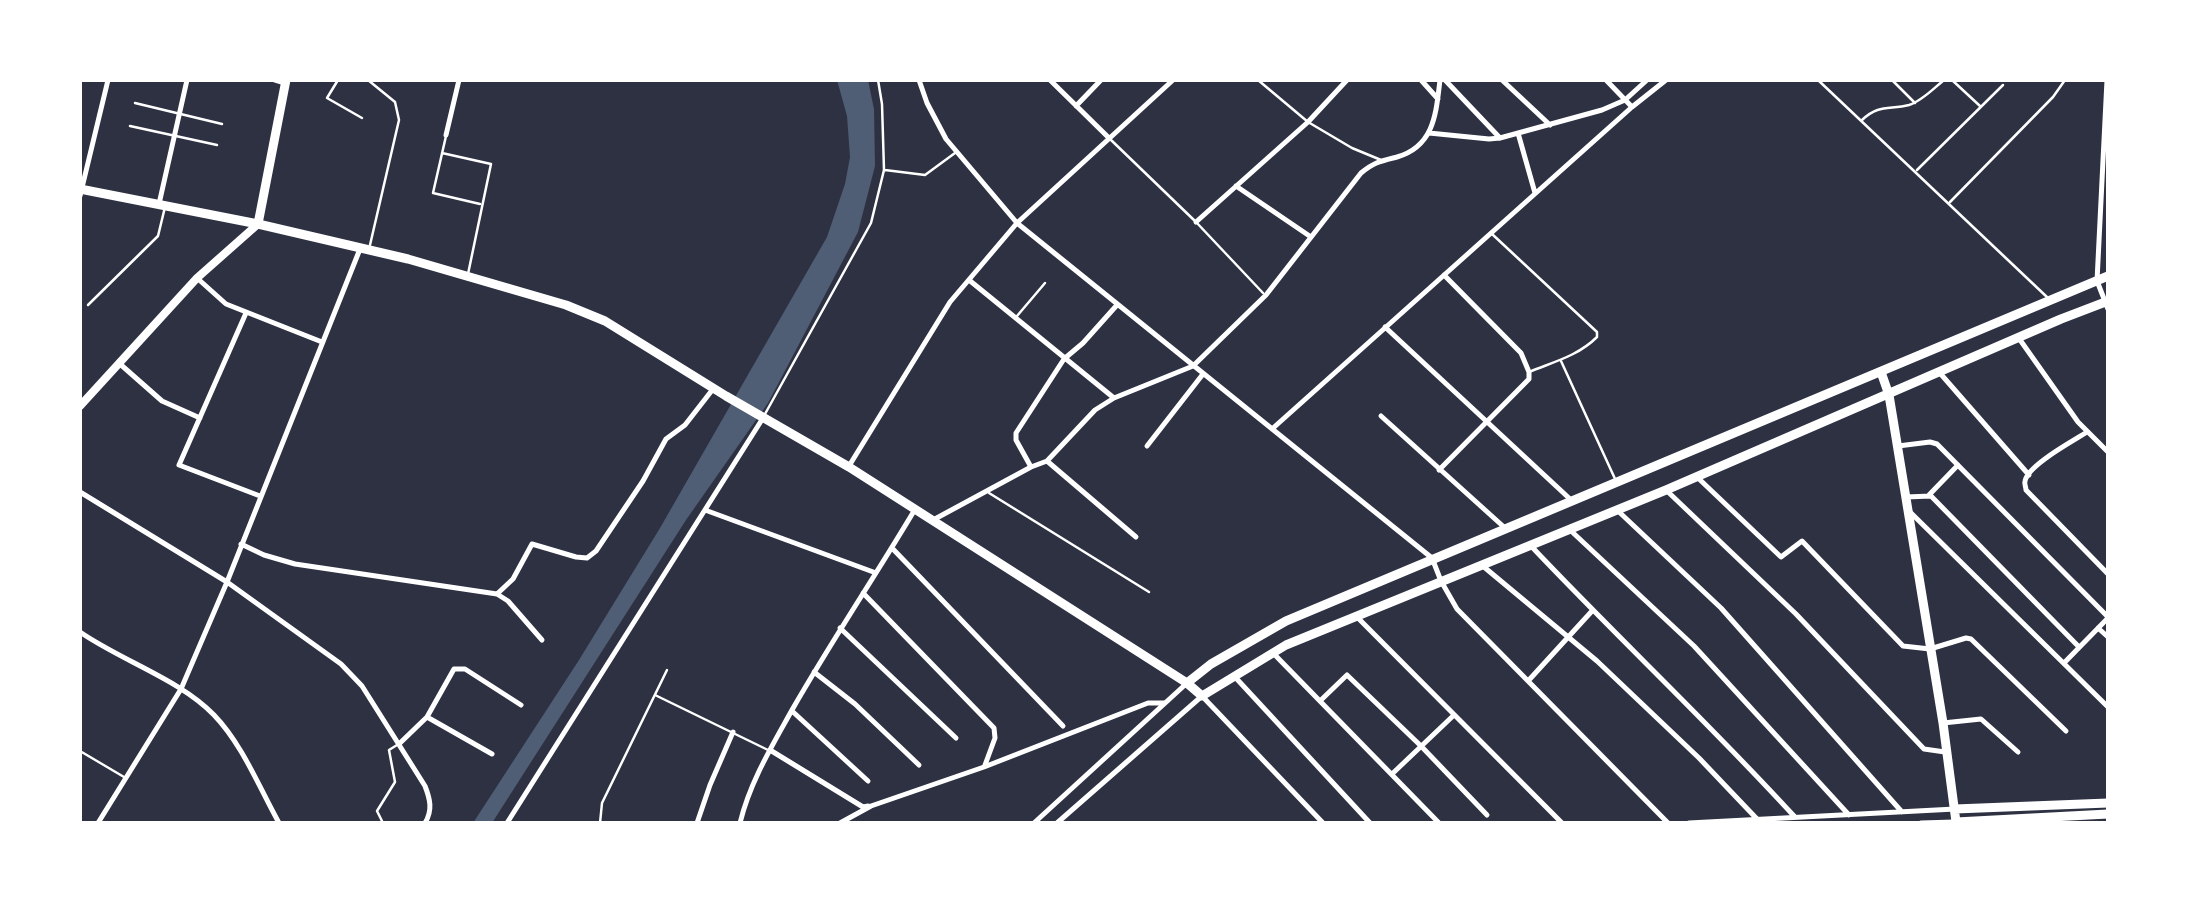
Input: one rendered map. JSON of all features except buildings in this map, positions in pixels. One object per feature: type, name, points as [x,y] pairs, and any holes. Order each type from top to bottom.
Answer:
[{"type":"main road","points":[[80,406],[197,278],[258,224],[282,81]]},
{"type":"main road","points":[[80,191],[258,224],[408,259],[566,305],[606,321],[916,508],[1202,696],[1272,652],[2107,304]]},
{"type":"main road","points":[[1187,683],[1211,664],[1286,621],[2108,276]]},
{"type":"main road","points":[[1881,372],[1898,446],[1956,822],[2108,814]]},
{"type":"main road","points":[[1955,809],[2108,802]]},
{"type":"street","points":[[80,191],[108,80]]},
{"type":"street","points":[[162,205],[187,80]]},
{"type":"street","points":[[446,135],[459,80]]},
{"type":"street","points":[[919,80],[946,140],[1017,223],[1432,558],[1457,609],[1668,823]]},
{"type":"street","points":[[1050,80],[1108,138]]},
{"type":"street","points":[[1076,106],[1102,80]]},
{"type":"street","points":[[849,467],[950,302],[1017,223],[1172,80]]},
{"type":"street","points":[[1196,222],[1308,122],[1347,80]]},
{"type":"street","points":[[1421,80],[1438,100]]},
{"type":"street","points":[[933,520],[1047,462],[1095,410],[1114,398],[1194,366],[1266,295],[1361,173],[1381,160],[1407,153],[1429,133],[1436,120],[1442,80]]},
{"type":"street","points":[[1442,80],[1500,138]]},
{"type":"street","points":[[1502,80],[1550,124]]},
{"type":"street","points":[[1606,80],[1632,108]]},
{"type":"street","points":[[1429,133],[1500,138],[1584,116],[1625,100],[1647,80]]},
{"type":"street","points":[[1272,429],[1666,80]]},
{"type":"street","points":[[2106,80],[2096,281],[2107,304]]},
{"type":"street","points":[[1518,133],[1536,193]]},
{"type":"street","points":[[1236,186],[1311,237]]},
{"type":"street","points":[[102,821],[124,778],[181,690],[322,342],[364,250]]},
{"type":"street","points":[[1439,470],[1528,380],[1529,372],[1521,353],[1444,275]]},
{"type":"street","points":[[197,278],[226,304],[322,342]]},
{"type":"street","points":[[969,280],[1114,398]]},
{"type":"street","points":[[1031,467],[1016,433],[1064,359],[1118,304]]},
{"type":"street","points":[[246,313],[179,465],[260,496]]},
{"type":"street","points":[[1385,328],[1572,501]]},
{"type":"street","points":[[2018,338],[2087,432],[2108,452]]},
{"type":"street","points":[[119,364],[162,400],[200,418]]},
{"type":"street","points":[[1939,372],[2029,474]]},
{"type":"street","points":[[1147,446],[1203,374]]},
{"type":"street","points":[[496,594],[513,579],[532,544],[576,557],[587,558],[596,551],[666,439],[685,425],[714,388]]},
{"type":"street","points":[[1382,416],[1506,528]]},
{"type":"street","points":[[507,823],[761,417]]},
{"type":"street","points":[[2087,432],[2040,463],[2024,484],[2108,574]]},
{"type":"street","points":[[1898,446],[1934,442],[2108,618],[2064,663]]},
{"type":"street","points":[[1047,462],[1136,536]]},
{"type":"street","points":[[1906,496],[1929,495],[1958,465]]},
{"type":"street","points":[[1696,477],[1781,558],[1802,541],[1903,646],[1930,649],[1972,639],[2066,730]]},
{"type":"street","points":[[1666,490],[1796,614],[1924,748],[1947,753]]},
{"type":"street","points":[[80,492],[227,582],[341,664],[362,686],[425,786],[431,802],[425,823]]},
{"type":"street","points":[[1929,495],[2079,647]]},
{"type":"street","points":[[740,823],[770,750],[840,628],[916,508]]},
{"type":"street","points":[[705,510],[876,573]]},
{"type":"street","points":[[1617,510],[1721,608],[1902,812]]},
{"type":"street","points":[[1908,510],[2108,706]]},
{"type":"street","points":[[1569,530],[1694,646],[1848,815]]},
{"type":"street","points":[[242,544],[295,564],[496,594],[508,600],[542,640]]},
{"type":"street","points":[[1530,545],[1794,816]]},
{"type":"street","points":[[892,548],[1063,726]]},
{"type":"street","points":[[1481,565],[1598,660],[1757,819]]},
{"type":"street","points":[[863,594],[994,728],[995,738],[984,767]]},
{"type":"street","points":[[1529,680],[1592,611]]},
{"type":"street","points":[[1356,616],[1562,823]]},
{"type":"street","points":[[840,628],[956,738]]},
{"type":"street","points":[[2098,628],[2108,637]]},
{"type":"street","points":[[80,632],[211,711],[228,731],[278,823]]},
{"type":"street","points":[[1272,652],[1439,823]]},
{"type":"street","points":[[398,744],[427,717],[450,672],[460,667],[521,705]]},
{"type":"street","points":[[814,672],[856,704],[919,765]]},
{"type":"street","points":[[1233,675],[1370,823]]},
{"type":"street","points":[[1320,701],[1346,675],[1488,815]]},
{"type":"street","points":[[1034,823],[1187,683]]},
{"type":"street","points":[[1057,823],[1202,696],[1323,823]]},
{"type":"street","points":[[770,750],[864,807],[984,767],[1148,703],[1164,703]]},
{"type":"street","points":[[792,712],[868,780]]},
{"type":"street","points":[[1392,774],[1454,714]]},
{"type":"street","points":[[427,717],[492,754]]},
{"type":"street","points":[[1943,723],[1981,719],[2018,752]]},
{"type":"street","points":[[697,823],[732,732]]},
{"type":"street","points":[[840,823],[870,806]]},
{"type":"street","points":[[1689,823],[1955,809]]},
{"type":"street","points":[[1921,823],[1956,822]]},
{"type":"lane","points":[[338,80],[327,98],[362,118]]},
{"type":"lane","points":[[364,250],[399,120],[395,102],[368,80]]},
{"type":"lane","points":[[761,417],[871,223],[884,170],[878,80]]},
{"type":"lane","points":[[1258,80],[1308,122],[1381,160]]},
{"type":"lane","points":[[1818,80],[2049,299]]},
{"type":"lane","points":[[1892,80],[1915,103]]},
{"type":"lane","points":[[1861,121],[1880,108],[1915,103],[1944,80]]},
{"type":"lane","points":[[1952,80],[1981,107]]},
{"type":"lane","points":[[1949,202],[2053,98],[2066,80]]},
{"type":"lane","points":[[1916,172],[2003,85]]},
{"type":"lane","points":[[134,103],[222,124]]},
{"type":"lane","points":[[130,126],[217,146]]},
{"type":"lane","points":[[446,135],[433,193],[482,205]]},
{"type":"lane","points":[[1108,138],[1266,295]]},
{"type":"lane","points":[[884,170],[925,174],[956,152]]},
{"type":"lane","points":[[442,153],[491,164],[468,276]]},
{"type":"lane","points":[[88,304],[158,236],[162,205]]},
{"type":"lane","points":[[1490,233],[1596,332],[1597,338],[1577,353],[1529,372]]},
{"type":"lane","points":[[1016,318],[1045,283]]},
{"type":"lane","points":[[1561,359],[1617,482]]},
{"type":"lane","points":[[987,491],[1149,592]]},
{"type":"lane","points":[[600,823],[602,803],[667,670]]},
{"type":"lane","points":[[655,694],[770,750]]},
{"type":"lane","points":[[383,823],[377,810],[395,782],[389,750],[398,744]]},
{"type":"lane","points":[[80,751],[124,778]]},
{"type":"water","points":[[837,80],[868,80],[874,109],[875,166],[858,232],[768,403],[686,520],[492,823],[473,823],[660,528],[827,237],[850,157],[847,116]]}]
